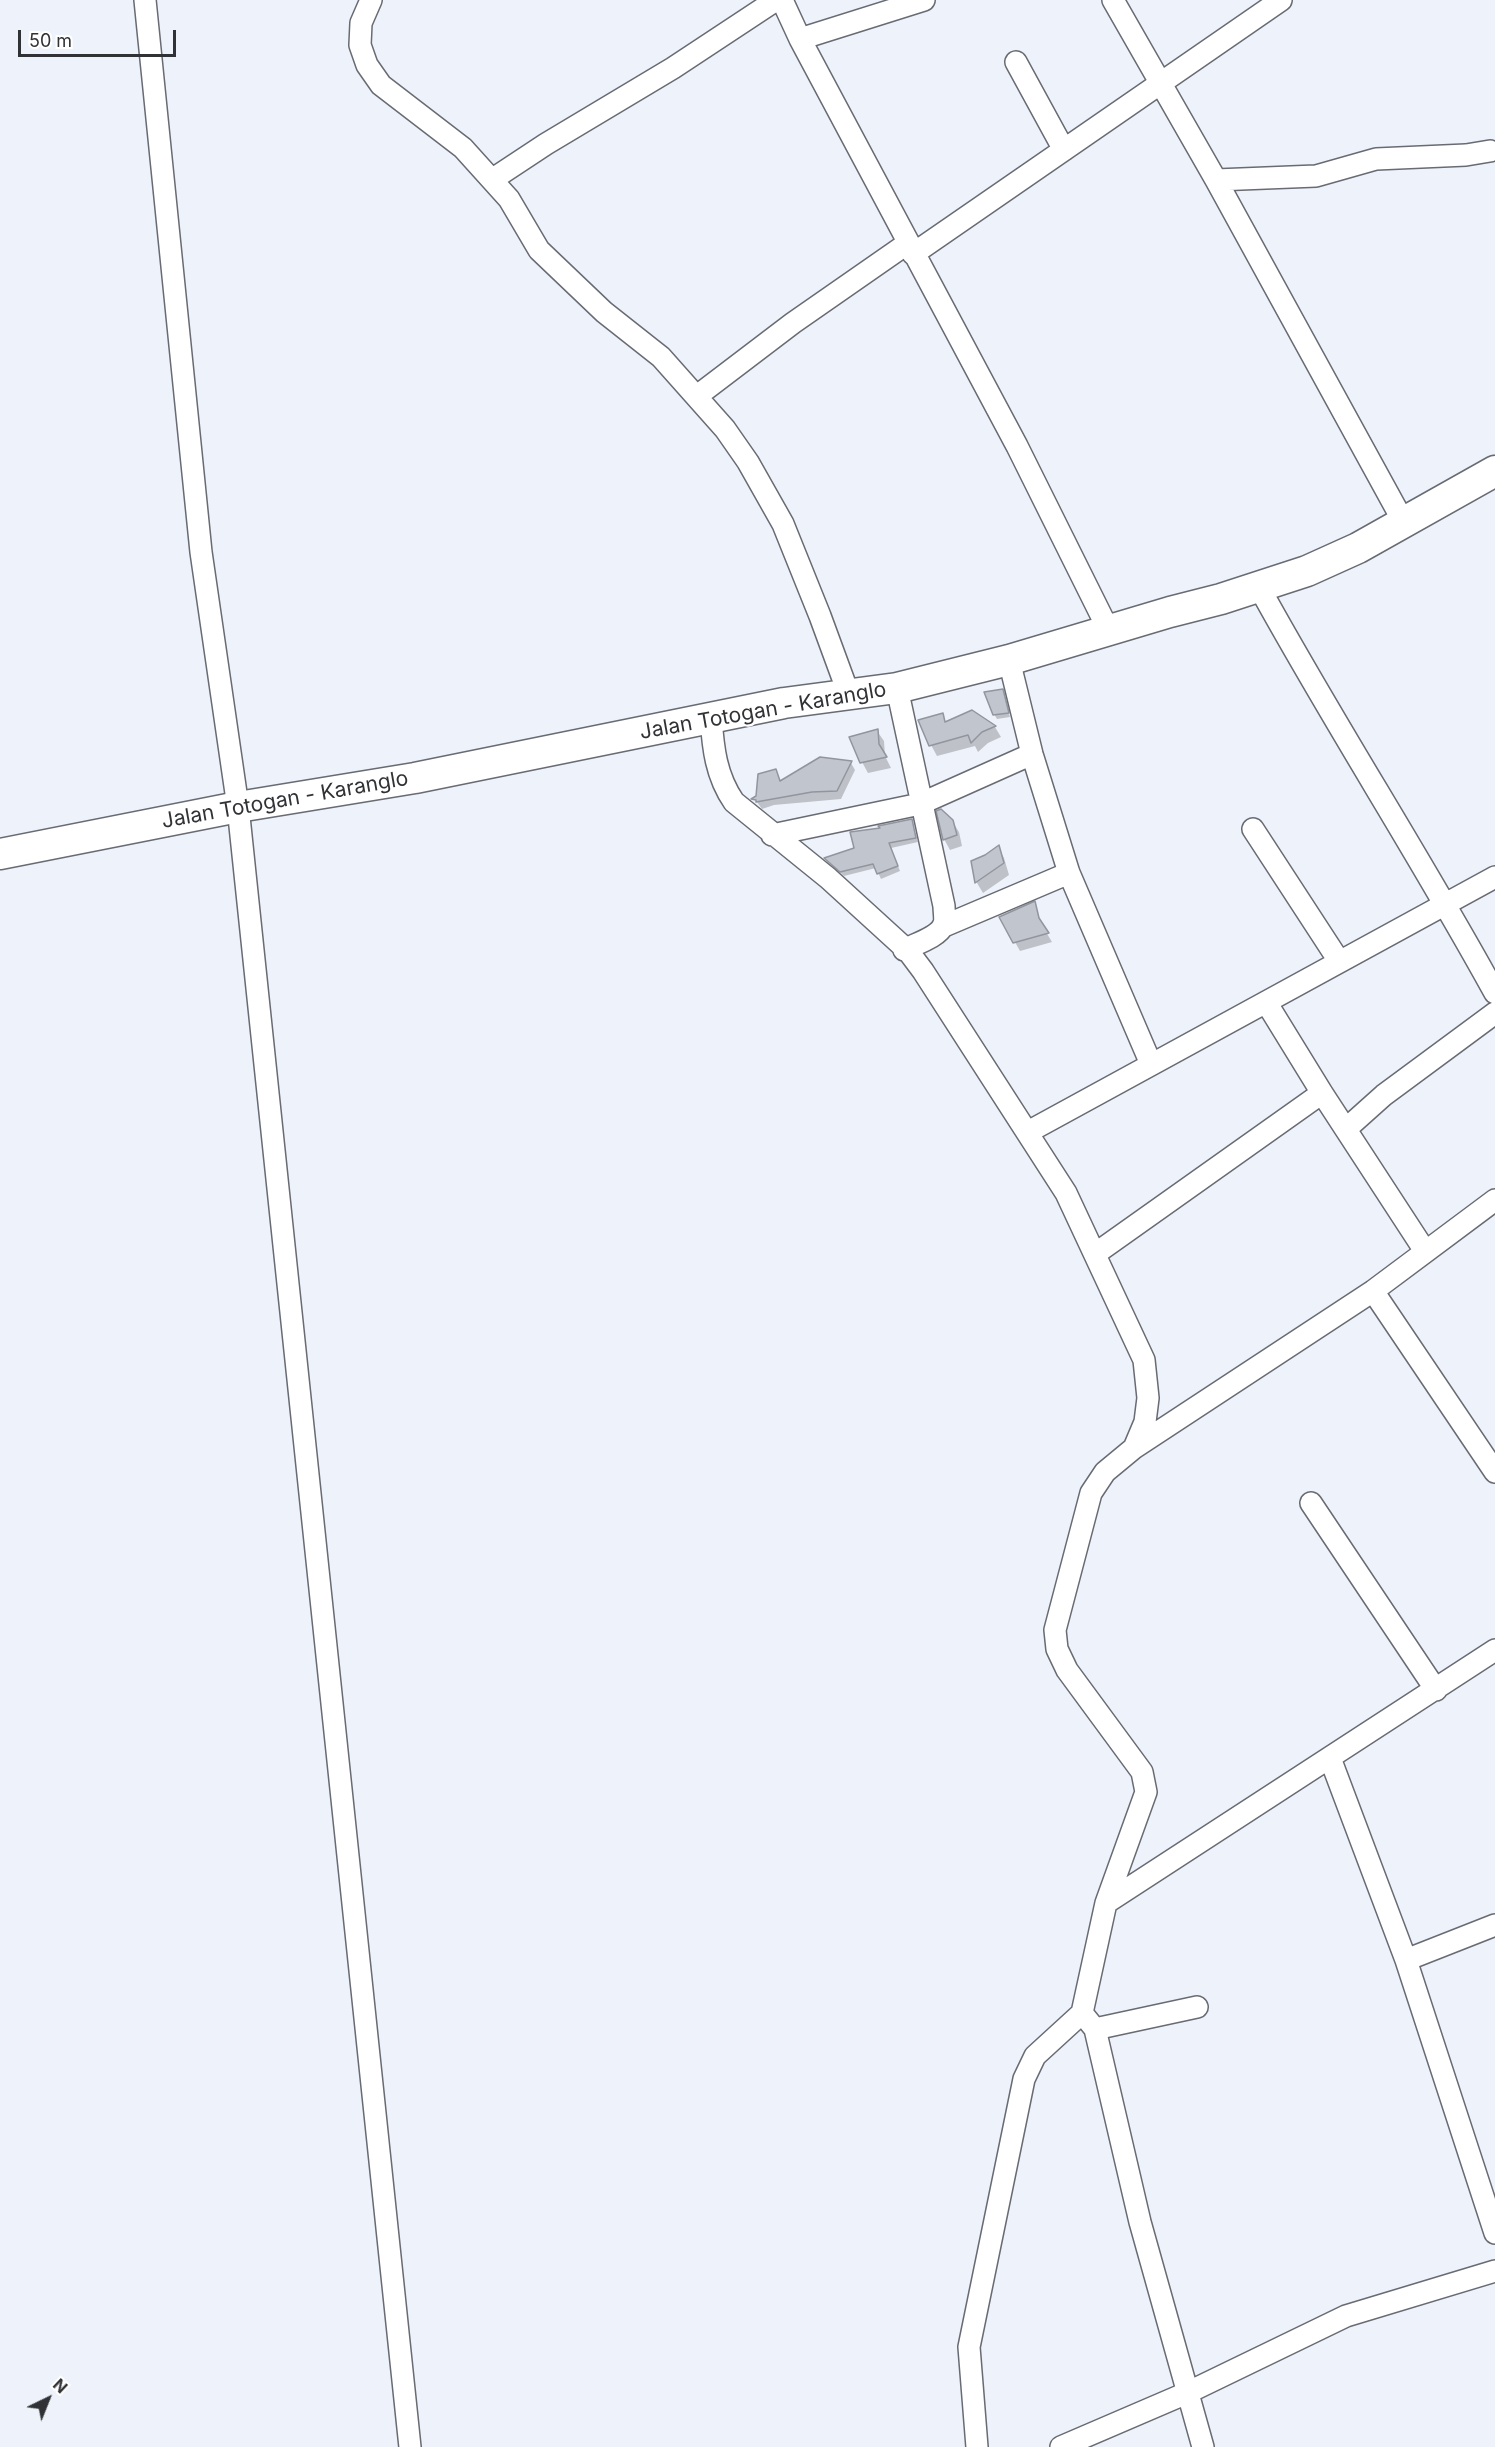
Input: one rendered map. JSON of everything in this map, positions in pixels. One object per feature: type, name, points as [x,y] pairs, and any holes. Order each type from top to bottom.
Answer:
[{"type":"main road","name":"Jalan Totogan - Karanglo","points":[[0,854],[238,807],[415,778],[784,703],[897,688],[1009,660],[1307,572],[1358,548],[1404,520],[1495,471]]},
{"type":"street","points":[[145,0],[201,552],[238,807],[410,2447]]},
{"type":"street","points":[[371,0],[361,23],[360,45],[368,65],[381,85],[463,148],[493,179],[522,218],[538,250],[604,312],[654,350],[725,429],[766,491],[783,524],[849,695]]},
{"type":"street","points":[[493,179],[546,144],[673,68],[776,0]]},
{"type":"street","points":[[782,0],[800,39],[1017,446],[1109,631]]},
{"type":"street","points":[[800,39],[924,0]]},
{"type":"street","points":[[1113,0],[1216,180],[1404,520]]},
{"type":"street","points":[[697,396],[793,323],[1065,150],[1281,0]]},
{"type":"street","points":[[1016,62],[1065,150]]},
{"type":"street","points":[[1216,180],[1316,176],[1377,159],[1466,155],[1491,151]]},
{"type":"street","points":[[1259,587],[1305,670],[1446,903],[1495,993]]},
{"type":"street","points":[[1009,660],[1032,754],[1069,873],[1151,1064]]},
{"type":"street","points":[[897,688],[920,804],[944,906],[944,926]]},
{"type":"street","points":[[711,718],[716,761],[725,789],[734,802],[828,878],[904,950],[908,951],[1066,1193],[1144,1360],[1148,1398],[1145,1422],[1134,1448]]},
{"type":"street","points":[[772,835],[920,804],[1032,754]]},
{"type":"street","points":[[1253,829],[1339,962]]},
{"type":"street","points":[[904,950],[937,933],[944,926],[1069,873]]},
{"type":"street","points":[[1028,1132],[1495,876]]},
{"type":"street","points":[[1266,1002],[1425,1251]]},
{"type":"street","points":[[1346,1129],[1384,1095],[1495,1013]]},
{"type":"street","points":[[1095,1254],[1322,1093]]},
{"type":"street","points":[[1203,2447],[1140,2222],[1089,2021],[1106,1903],[1146,1791],[1142,1772],[1067,1670],[1057,1649],[1055,1630],[1091,1493],[1105,1472],[1134,1448],[1373,1292],[1495,1200]]},
{"type":"street","points":[[1373,1292],[1495,1472]]},
{"type":"street","points":[[1311,1503],[1436,1690]]},
{"type":"street","points":[[1106,1903],[1495,1650]]},
{"type":"street","points":[[1330,1758],[1406,1960],[1495,2233]]},
{"type":"street","points":[[1406,1960],[1495,1925]]},
{"type":"street","points":[[977,2447],[969,2347],[1024,2079],[1035,2056],[1089,2021],[1197,2007]]},
{"type":"street","points":[[1061,2447],[1189,2392],[1346,2316],[1495,2271]]},
{"type":"building","points":[[1003,689],[1009,713],[993,715],[984,692]]},
{"type":"building","points":[[972,710],[996,726],[982,732],[971,743],[968,735],[929,746],[918,720],[943,713],[945,722]]},
{"type":"building","points":[[878,729],[879,744],[887,757],[860,763],[849,737]]},
{"type":"building","points":[[820,757],[852,761],[837,791],[812,792],[756,802],[751,799],[756,796],[758,774],[776,769],[780,781]]},
{"type":"building","points":[[941,809],[953,820],[957,835],[943,840],[936,811]]},
{"type":"building","points":[[912,819],[916,838],[889,843],[898,866],[877,874],[873,864],[840,872],[824,858],[854,848],[850,832],[880,828],[878,826]]},
{"type":"building","points":[[999,845],[1004,863],[975,883],[971,861]]},
{"type":"building","points":[[1035,901],[1039,918],[1049,933],[1013,943],[999,917]]}]
